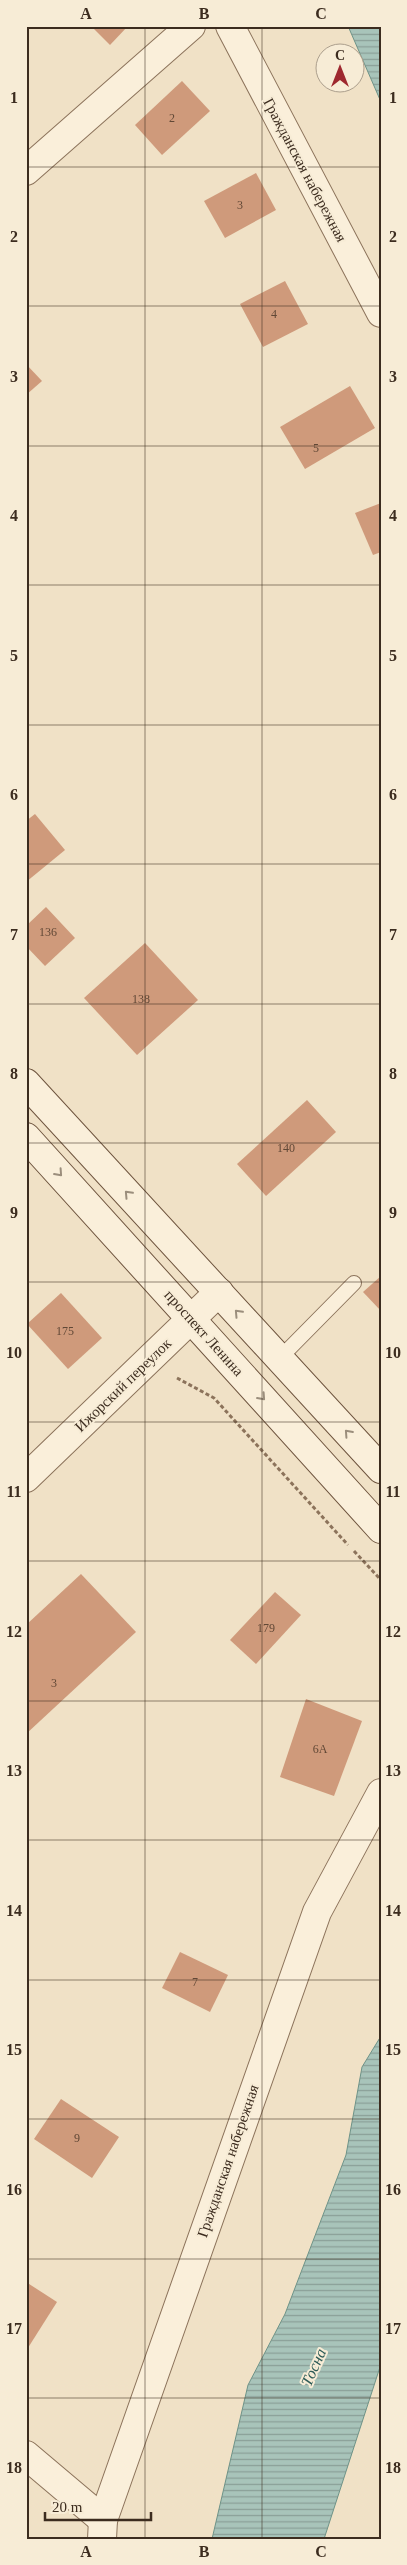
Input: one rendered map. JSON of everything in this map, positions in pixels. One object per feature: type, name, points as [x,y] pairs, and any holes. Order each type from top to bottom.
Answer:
[{"type":"street","points":[[26,170],[192,26]]},
{"type":"street","name":"Гражданская набережная","points":[[230,26],[381,313]]},
{"type":"street","points":[[26,1083],[381,1469]]},
{"type":"street","name":"проспект Ленина","points":[[26,1136],[381,1529]]},
{"type":"street","name":"Ижорский переулок","points":[[26,1478],[218,1292]]},
{"type":"street","name":"Гражданская набережная","points":[[102,2529],[317,1912],[381,1793]]},
{"type":"street","points":[[26,2455],[102,2529]]},
{"type":"lane","points":[[280,1358],[354,1283]]},
{"type":"path","points":[[146,1362],[214,1398],[381,1580]]},
{"type":"water","points":[[348,26],[381,26],[381,102],[364,63],[364,42],[355,42]]},
{"type":"water","name":"Тосна","points":[[381,2036],[381,2364],[324,2539],[212,2539],[248,2385],[285,2314],[346,2155],[362,2067]]},
{"type":"building","points":[[91,26],[128,26],[110,45]]},
{"type":"building","points":[[182,81],[210,111],[162,155],[135,125]]},
{"type":"building","points":[[256,173],[276,210],[225,238],[204,201]]},
{"type":"building","points":[[285,281],[308,324],[263,347],[240,304]]},
{"type":"building","points":[[26,364],[42,381],[26,395]]},
{"type":"building","points":[[350,386],[375,428],[305,469],[280,427]]},
{"type":"building","points":[[381,503],[381,552],[373,555],[355,513]]},
{"type":"building","points":[[35,814],[65,850],[26,882],[26,821]]},
{"type":"building","points":[[46,907],[75,938],[45,966],[26,946],[26,926]]},
{"type":"building","points":[[145,943],[198,1000],[137,1055],[84,998]]},
{"type":"building","points":[[307,1100],[336,1132],[266,1196],[237,1164]]},
{"type":"building","points":[[381,1276],[381,1311],[363,1292]]},
{"type":"building","points":[[61,1293],[102,1338],[68,1369],[27,1324]]},
{"type":"building","points":[[81,1574],[136,1632],[26,1734],[26,1625]]},
{"type":"building","points":[[275,1592],[301,1615],[256,1664],[230,1640]]},
{"type":"building","points":[[306,1699],[362,1721],[334,1796],[280,1777]]},
{"type":"building","points":[[180,1952],[228,1975],[210,2012],[162,1988]]},
{"type":"building","points":[[61,2099],[119,2137],[92,2178],[34,2139]]},
{"type":"building","points":[[26,2282],[57,2302],[26,2351]]}]
